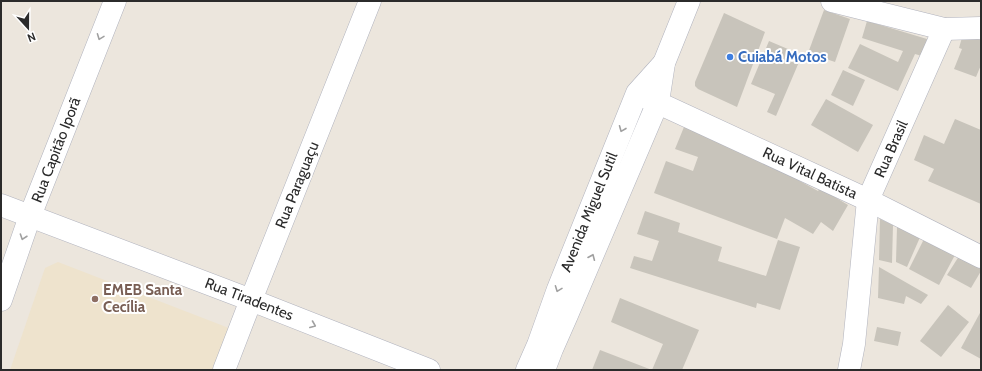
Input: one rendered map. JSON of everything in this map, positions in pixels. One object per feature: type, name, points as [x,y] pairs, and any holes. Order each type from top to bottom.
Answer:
[{"type":"street","name":"Rua Capitão Iporã","points":[[1,300],[30,216],[115,1]]},
{"type":"street","name":"Rua Paraguaçu","points":[[224,370],[370,1]]},
{"type":"street","name":"Avenida Miguel Sutil","points":[[544,370],[658,102],[664,63],[689,1]]},
{"type":"street","points":[[832,1],[944,29],[981,28]]},
{"type":"street","name":"Rua Brasil","points":[[849,370],[854,344],[868,200],[944,29]]},
{"type":"street","name":"Avenida Miguel Sutil","points":[[527,370],[637,93],[664,63]]},
{"type":"street","name":"Rua Vital Batista","points":[[637,93],[868,200],[981,257]]},
{"type":"street","name":"Rua Tiradentes","points":[[1,205],[251,300],[429,370]]},
{"type":"shaded area","name":"EMEB Santa Cecília","points":[[58,262],[234,330],[219,370],[10,370],[45,268]]},
{"type":"building","points":[[824,10],[850,19],[835,62],[808,53]]},
{"type":"building","name":"Cuiabá Motos","points":[[724,13],[765,32],[737,107],[698,89],[695,86],[695,82]]},
{"type":"building","points":[[867,21],[927,39],[922,56],[915,54],[898,91],[848,68],[860,44],[898,62],[903,51],[862,38]]},
{"type":"building","points":[[963,34],[981,40],[981,65],[976,77],[954,69],[962,49],[959,48]]},
{"type":"building","points":[[769,41],[802,55],[776,116],[767,112],[775,94],[751,84]]},
{"type":"building","points":[[843,70],[865,80],[853,106],[831,95]]},
{"type":"building","points":[[826,99],[873,125],[858,152],[811,125]]},
{"type":"building","points":[[955,119],[981,130],[981,204],[928,181],[934,169],[914,160],[924,135],[944,144]]},
{"type":"building","points":[[684,127],[759,156],[800,175],[798,180],[818,191],[820,188],[848,205],[833,231],[821,222],[813,234],[785,218],[777,239],[654,193],[666,161],[693,171],[698,157],[675,149]]},
{"type":"building","points":[[645,211],[680,223],[678,232],[722,247],[718,261],[766,276],[778,240],[800,247],[780,310],[757,303],[756,308],[630,268],[634,256],[652,261],[659,241],[637,234]]},
{"type":"building","points":[[880,219],[893,225],[892,263],[879,260]]},
{"type":"building","points":[[897,227],[921,235],[907,267],[896,262]]},
{"type":"building","points":[[925,237],[956,253],[939,285],[909,269]]},
{"type":"building","points":[[961,253],[981,264],[981,271],[971,288],[947,275]]},
{"type":"building","points":[[879,267],[928,295],[921,304],[906,296],[904,304],[878,298]]},
{"type":"building","points":[[620,298],[699,330],[682,370],[652,370],[663,344],[611,322]]},
{"type":"building","points":[[948,305],[969,322],[941,357],[920,341]]},
{"type":"building","points":[[981,311],[981,359],[961,348]]},
{"type":"building","points":[[877,327],[901,332],[898,346],[874,341]]},
{"type":"building","points":[[600,350],[652,370],[592,370]]},
{"type":"place","name":"Cuiabá Motos","points":[[730,57]]},
{"type":"place","name":"EMEB Santa Cecília","points":[[95,299]]}]
